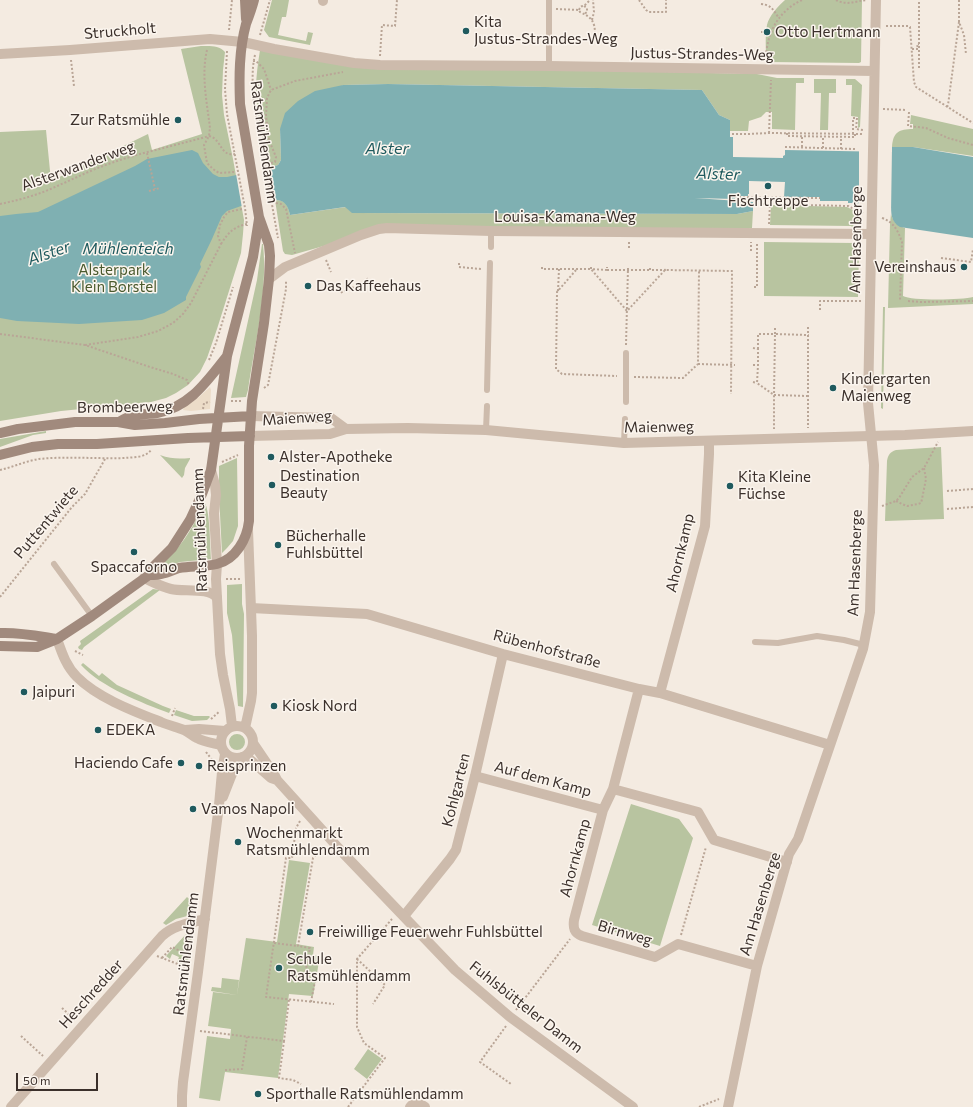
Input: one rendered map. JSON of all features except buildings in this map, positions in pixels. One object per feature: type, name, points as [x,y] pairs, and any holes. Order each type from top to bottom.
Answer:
[{"type":"main road","name":"Ratsmühlendamm","points":[[244,0],[246,25]]},
{"type":"main road","name":"Ratsmühlendamm","points":[[248,530],[252,401],[269,279],[269,244],[259,217],[240,104],[239,87],[240,60],[243,42],[246,25],[254,0]]},
{"type":"main road","name":"Ratsmühlendamm","points":[[210,470],[227,356],[253,257],[259,217]]},
{"type":"main road","points":[[118,422],[134,415],[158,413],[172,409],[185,402],[196,394],[227,356]]},
{"type":"main road","name":"Brombeerweg","points":[[0,433],[18,429],[75,422],[118,422],[134,424],[251,416]]},
{"type":"main road","points":[[0,455],[32,447],[58,444],[97,444],[250,436]]},
{"type":"main road","points":[[0,646],[37,647],[57,639],[92,616],[147,576],[154,566],[172,548],[187,524],[200,500],[210,470]]},
{"type":"main road","points":[[147,576],[160,575],[180,568],[217,564],[233,554],[242,543],[248,530]]},
{"type":"main road","points":[[0,634],[18,633],[57,639]]},
{"type":"street","name":"Am Hasenberge","points":[[728,1107],[757,966],[789,854],[798,839],[864,645],[870,612],[874,465],[868,403],[876,0]]},
{"type":"street","name":"Struckholt","points":[[0,54],[210,39],[243,42]]},
{"type":"street","name":"Justus-Strandes-Weg","points":[[243,42],[354,63],[380,65],[874,71]]},
{"type":"street","name":"Louisa-Kamana-Weg","points":[[269,279],[284,267],[361,235],[387,228],[491,231],[871,234]]},
{"type":"street","name":"Maienweg","points":[[251,416],[330,418],[346,429]]},
{"type":"street","name":"Maienweg","points":[[250,436],[330,434],[346,429],[408,428],[486,430],[624,443],[973,431]]},
{"type":"street","name":"Ahornkamp","points":[[660,693],[704,526],[709,441]]},
{"type":"street","name":"Ratsmühlendamm","points":[[182,1107],[183,1082],[220,805],[223,749],[220,740],[222,735],[229,729],[230,709],[223,675],[219,634],[214,513],[216,490],[210,470]]},
{"type":"street","name":"Ratsmühlendamm","points":[[245,728],[252,693],[248,530]]},
{"type":"street","points":[[147,576],[161,586],[172,589],[209,592],[217,598]]},
{"type":"street","name":"Rübenhofstraße","points":[[251,608],[367,614],[502,654],[660,693],[830,745]]},
{"type":"street","points":[[57,639],[65,661],[76,676],[84,684],[95,691],[125,707],[185,730],[197,738],[223,749],[229,757],[239,758],[245,756]]},
{"type":"street","name":"Kohlgarten","points":[[401,914],[450,859],[456,850],[476,776],[502,654]]},
{"type":"street","name":"Ahornkamp","points":[[575,932],[573,926],[574,920],[603,810],[613,789],[639,689]]},
{"type":"street","points":[[185,730],[229,729],[241,726],[251,734],[253,743]]},
{"type":"street","name":"Ratsmühlendamm","points":[[220,805],[232,774],[252,748],[253,743]]},
{"type":"street","name":"Fuhlsbütteler Damm","points":[[253,743],[277,780],[455,970],[511,1018],[633,1107]]},
{"type":"street","name":"Fuhlsbütteler Damm","points":[[245,756],[271,778],[277,780]]},
{"type":"street","name":"Auf dem Kamp","points":[[476,776],[603,810]]},
{"type":"street","name":"Auf dem Kamp","points":[[613,789],[698,812],[710,834]]},
{"type":"street","points":[[710,834],[714,840],[787,862]]},
{"type":"street","name":"Heschredder","points":[[11,1107],[147,952],[167,932],[178,926],[205,919]]},
{"type":"street","name":"Birnweg","points":[[575,932],[582,936],[655,958],[678,944]]},
{"type":"street","points":[[678,944],[757,966]]},
{"type":"street","points":[[410,1107],[418,1103],[425,1107]]},
{"type":"lane","points":[[549,0],[549,66]]},
{"type":"lane","points":[[491,231],[491,247]]},
{"type":"lane","points":[[487,390],[490,263]]},
{"type":"lane","points":[[626,353],[626,402]]},
{"type":"lane","points":[[486,430],[487,406]]},
{"type":"lane","points":[[624,443],[625,419]]},
{"type":"lane","points":[[54,564],[92,616]]},
{"type":"lane","points":[[755,642],[778,643],[817,636],[864,645]]},
{"type":"path","points":[[229,32],[232,0]]},
{"type":"path","points":[[260,34],[270,0]]},
{"type":"path","points":[[380,65],[382,25],[395,26],[397,0]]},
{"type":"path","points":[[579,10],[590,0]]},
{"type":"path","points":[[592,20],[594,0]]},
{"type":"path","points":[[639,0],[649,12],[666,12],[666,0]]},
{"type":"path","points":[[769,133],[768,70],[766,54],[771,32],[779,18],[793,4],[802,0]]},
{"type":"path","points":[[836,0],[849,4],[870,0]]},
{"type":"path","points":[[919,0],[919,68]]},
{"type":"path","points":[[947,107],[959,22],[959,0]]},
{"type":"path","points":[[762,4],[767,4],[771,7],[779,18]]},
{"type":"path","points":[[584,6],[587,8],[587,12],[584,14]]},
{"type":"path","points":[[549,9],[579,10],[592,20],[595,27],[595,34]]},
{"type":"path","points":[[959,22],[964,35],[966,54]]},
{"type":"path","points":[[875,26],[909,26],[914,82],[916,87],[973,123]]},
{"type":"path","points":[[761,32],[771,32]]},
{"type":"path","points":[[210,39],[205,73],[210,128],[209,136],[204,145],[207,163],[220,173],[234,172]]},
{"type":"path","points":[[912,49],[918,49],[917,44],[919,44]]},
{"type":"path","points":[[70,50],[74,86]]},
{"type":"path","points":[[227,50],[225,89],[227,114],[246,219],[246,232]]},
{"type":"path","points":[[256,51],[252,86],[254,105],[279,241]]},
{"type":"path","points":[[254,61],[256,61],[264,69],[271,90]]},
{"type":"path","points":[[267,164],[275,162],[276,157],[269,140],[266,116],[267,98],[271,90],[295,80],[341,73],[350,70],[354,63]]},
{"type":"path","points":[[874,108],[906,110]]},
{"type":"path","points":[[909,112],[908,126],[926,128],[948,138],[973,145]]},
{"type":"path","points":[[855,134],[853,118],[857,118],[856,129],[873,130]]},
{"type":"path","points":[[732,134],[808,132],[839,132],[855,134]]},
{"type":"path","points":[[787,133],[787,136],[802,137],[855,137],[855,134]]},
{"type":"path","points":[[209,136],[213,137],[218,142],[226,154],[235,154]]},
{"type":"path","name":"Alsterwanderweg","points":[[0,204],[33,196],[81,174],[105,165],[209,136]]},
{"type":"path","points":[[802,137],[802,148]]},
{"type":"path","points":[[823,137],[823,148]]},
{"type":"path","points":[[841,137],[841,149]]},
{"type":"path","points":[[785,148],[855,149]]},
{"type":"path","points":[[147,153],[155,189]]},
{"type":"path","points":[[149,190],[160,188]]},
{"type":"path","points":[[735,197],[820,198]]},
{"type":"path","points":[[276,203],[281,204],[286,209],[298,262]]},
{"type":"path","points":[[763,204],[848,206],[858,212],[872,213],[888,220],[895,226],[902,242],[900,300]]},
{"type":"path","points":[[769,233],[770,204]]},
{"type":"path","points":[[221,244],[218,236],[224,217],[228,212],[242,209]]},
{"type":"path","points":[[86,345],[138,337],[158,331],[173,323],[183,314],[191,303],[227,235],[234,228],[246,224]]},
{"type":"path","points":[[754,287],[757,287],[757,233]]},
{"type":"path","points":[[941,258],[972,262],[973,249]]},
{"type":"path","points":[[459,263],[459,267],[490,270]]},
{"type":"path","points":[[542,266],[542,269],[607,268],[732,271],[731,394]]},
{"type":"path","points":[[591,268],[627,311]]},
{"type":"path","points":[[559,269],[556,369],[562,374],[683,378],[698,364],[735,365]]},
{"type":"path","points":[[558,292],[577,269]]},
{"type":"path","points":[[626,353],[628,269]]},
{"type":"path","points":[[627,311],[666,269]]},
{"type":"path","points":[[698,364],[699,271]]},
{"type":"path","points":[[268,385],[286,289],[286,274]]},
{"type":"path","points":[[339,290],[340,293],[350,287],[368,281],[367,278]]},
{"type":"path","points":[[207,365],[216,343],[234,286]]},
{"type":"path","points":[[820,310],[820,300],[870,301]]},
{"type":"path","points":[[908,300],[921,302],[973,301]]},
{"type":"path","points":[[774,438],[775,326]]},
{"type":"path","points":[[808,327],[808,437]]},
{"type":"path","points":[[0,334],[86,345],[184,378],[188,380],[190,388],[193,384]]},
{"type":"path","points":[[757,383],[758,334],[808,335]]},
{"type":"path","points":[[753,348],[758,348]]},
{"type":"path","points":[[753,365],[758,365]]},
{"type":"path","points":[[753,382],[757,383],[774,395],[808,396]]},
{"type":"path","points":[[231,401],[244,401]]},
{"type":"path","points":[[203,410],[204,403],[210,402]]},
{"type":"path","points":[[84,411],[130,407]]},
{"type":"path","points":[[872,510],[896,501],[912,477],[924,468],[944,433]]},
{"type":"path","points":[[0,470],[37,459],[59,457],[106,459],[140,457],[149,453]]},
{"type":"path","points":[[219,463],[238,455]]},
{"type":"path","name":"Puttentwiete","points":[[0,597],[68,512],[85,494],[106,459]]},
{"type":"path","points":[[896,501],[907,506],[921,502],[926,479],[924,468]]},
{"type":"path","points":[[947,492],[973,488]]},
{"type":"path","points":[[947,509],[973,507]]},
{"type":"path","points":[[223,579],[244,578]]},
{"type":"path","points":[[75,651],[83,655]]},
{"type":"path","points":[[297,825],[292,858],[286,858],[266,996],[334,1004]]},
{"type":"path","points":[[678,944],[710,834]]},
{"type":"path","points":[[298,946],[313,858],[320,851]]},
{"type":"path","points":[[348,1107],[385,1058],[364,1042],[357,1027],[357,959],[401,914]]},
{"type":"path","points":[[511,1084],[480,1062],[575,932]]},
{"type":"path","points":[[274,943],[310,948],[305,974],[316,976],[311,1002]]},
{"type":"path","points":[[162,958],[172,947],[191,956]]},
{"type":"path","points":[[147,952],[189,969],[190,962]]},
{"type":"path","points":[[357,959],[385,985],[373,1004]]},
{"type":"path","points":[[289,999],[279,1078],[293,1080],[301,1084]]},
{"type":"path","points":[[62,1008],[82,1026]]},
{"type":"path","points":[[191,1030],[284,1041]]},
{"type":"path","points":[[21,1036],[50,1062]]},
{"type":"path","points":[[225,1070],[242,1069],[247,1037]]},
{"type":"path","points":[[699,1107],[730,1094]]},
{"type":"green space","points":[[272,0],[289,0],[286,17],[282,17],[278,35],[306,41],[308,32],[313,33],[310,45],[269,37],[264,30]]},
{"type":"green space","points":[[785,0],[862,0],[861,62],[769,62],[766,57],[767,25],[774,11]]},
{"type":"green space","name":"Alsterpark Klein Borstel","points":[[201,46],[217,47],[225,52],[222,95],[224,115],[244,220],[241,253],[217,329],[207,358],[200,372],[188,385],[176,393],[166,398],[151,402],[61,411],[0,421],[0,132],[46,130],[51,181],[148,134],[152,150],[202,134],[181,49]]},
{"type":"green space","points":[[260,50],[347,65],[757,74],[777,78],[804,78],[804,83],[796,83],[795,130],[772,129],[772,112],[766,112],[761,117],[749,121],[748,131],[730,131],[730,120],[719,115],[702,90],[388,84],[343,85],[280,129],[281,160],[278,165],[269,168],[256,99],[256,79]]},
{"type":"green space","points":[[814,79],[836,79],[836,93],[829,93],[828,130],[820,130],[821,93],[814,93]]},
{"type":"green space","points":[[846,79],[855,79],[862,85],[860,127],[858,128],[858,117],[851,116],[852,85],[846,85]]},
{"type":"green space","points":[[911,115],[973,129],[973,156],[913,147],[892,147],[895,135],[898,132],[913,129],[913,124],[910,124]]},
{"type":"green space","points":[[275,200],[282,201],[286,204],[290,215],[346,207],[353,213],[737,214],[753,211],[752,228],[631,229],[394,226],[292,255],[285,254],[283,251]]},
{"type":"green space","points":[[771,205],[847,207],[859,213],[858,230],[851,226],[770,225]]},
{"type":"green space","points":[[891,214],[896,223],[905,228],[903,296],[916,299],[937,300],[973,297],[973,304],[888,308]]},
{"type":"green space","points":[[764,242],[855,243],[859,247],[858,297],[764,296]]},
{"type":"green space","points":[[262,244],[264,280],[248,390],[246,397],[231,398],[257,280]]},
{"type":"green space","points":[[883,307],[885,307],[883,409],[881,408]]},
{"type":"green space","points":[[46,431],[46,433],[33,435],[0,447],[0,439]]},
{"type":"green space","points":[[941,447],[944,519],[885,521],[887,461],[890,454],[896,450]]},
{"type":"green space","points":[[160,455],[182,459],[190,458],[182,478]]},
{"type":"green space","points":[[237,458],[238,526],[233,541],[222,553],[219,466]]},
{"type":"green space","points":[[204,503],[207,507],[210,530],[211,559],[180,562],[157,570],[156,569],[179,547],[195,523]]},
{"type":"green space","points":[[242,584],[242,604],[244,614],[243,707],[238,706],[232,635],[227,613],[227,585]]},
{"type":"green space","points":[[153,589],[160,590],[82,650],[79,649],[78,647],[81,644],[80,641]]},
{"type":"green space","points":[[83,663],[99,676],[102,673],[117,685],[171,709],[169,713],[122,694],[89,673],[81,665]]},
{"type":"green space","points":[[176,710],[194,716],[210,717],[207,720],[192,721],[174,715]]},
{"type":"green space","points":[[234,734],[240,734],[245,739],[243,748],[240,750],[234,750],[229,745],[229,739]]},
{"type":"green space","points":[[631,804],[679,819],[693,838],[660,946],[592,925]]},
{"type":"green space","points":[[289,860],[310,863],[296,944],[314,947],[313,955],[320,956],[313,996],[289,994],[278,1078],[225,1072],[220,1101],[199,1098],[207,1036],[230,1039],[231,1029],[208,1026],[213,992],[237,995],[246,938],[277,942]]},
{"type":"green space","points":[[187,897],[195,905],[191,915],[176,919],[166,925],[163,923]]},
{"type":"green space","points":[[187,933],[191,934],[192,936],[187,967],[177,962],[179,957],[172,954],[170,959],[166,956]]},
{"type":"green space","points":[[222,978],[239,980],[237,995],[211,991],[212,987],[221,988]]},
{"type":"green space","points":[[368,1049],[382,1059],[367,1079],[354,1069]]},
{"type":"shaded area","points":[[210,387],[210,409],[191,411],[183,410],[184,407],[199,397]]},
{"type":"water","name":"Alster","points":[[388,84],[702,90],[719,115],[730,120],[730,137],[733,137],[733,157],[783,158],[785,155],[785,150],[892,152],[892,147],[913,147],[973,157],[973,238],[900,227],[893,220],[891,214],[891,204],[820,201],[820,197],[784,197],[785,182],[749,181],[748,196],[735,196],[735,199],[695,198],[753,202],[753,211],[737,214],[352,213],[345,207],[290,215],[284,202],[275,200],[241,206],[227,211],[222,216],[200,264],[201,267],[186,297],[186,300],[164,313],[142,320],[79,324],[17,321],[0,318],[0,216],[38,212],[147,159],[192,150],[198,153],[203,163],[213,174],[219,177],[227,177],[278,165],[281,160],[280,129],[285,113],[298,101],[315,91],[343,85]]},
{"type":"pier","points":[[890,147],[892,147],[891,214],[889,214],[889,206],[859,205],[859,149],[890,150]]},
{"type":"pier","points":[[269,166],[275,202],[242,208],[236,174]]},
{"type":"place","name":"Kita Justus-Strandes-Weg","points":[[466,31]]},
{"type":"place","name":"Otto Hertmann","points":[[767,32]]},
{"type":"place","name":"Zur Ratsmühle","points":[[178,120]]},
{"type":"place","name":"Fischtreppe","points":[[768,186]]},
{"type":"place","name":"Vereinshaus","points":[[964,267]]},
{"type":"place","name":"Das Kaffeehaus","points":[[308,286]]},
{"type":"place","name":"Kindergarten Maienweg","points":[[833,388]]},
{"type":"place","name":"Alster-Apotheke","points":[[271,457]]},
{"type":"place","name":"Destination Beauty","points":[[272,485]]},
{"type":"place","name":"Kita Kleine Füchse","points":[[730,486]]},
{"type":"place","name":"Bücherhalle Fuhlsbüttel","points":[[278,545]]},
{"type":"place","name":"Spaccaforno","points":[[134,552]]},
{"type":"place","name":"Jaipuri","points":[[24,692]]},
{"type":"place","name":"Kiosk Nord","points":[[274,706]]},
{"type":"place","name":"EDEKA","points":[[98,730]]},
{"type":"place","name":"Haciendo Cafe","points":[[181,763]]},
{"type":"place","name":"Reisprinzen","points":[[199,766]]},
{"type":"place","name":"Vamos Napoli","points":[[193,809]]},
{"type":"place","name":"Wochenmarkt Ratsmühlendamm","points":[[238,842]]},
{"type":"place","name":"Freiwillige Feuerwehr Fuhlsbüttel","points":[[310,932]]},
{"type":"place","name":"Schule Ratsmühlendamm","points":[[279,968]]},
{"type":"place","name":"Sporthalle Ratsmühlendamm","points":[[258,1094]]},
{"type":"water label","name":"Mühlenteich","points":[[128,249]]}]
